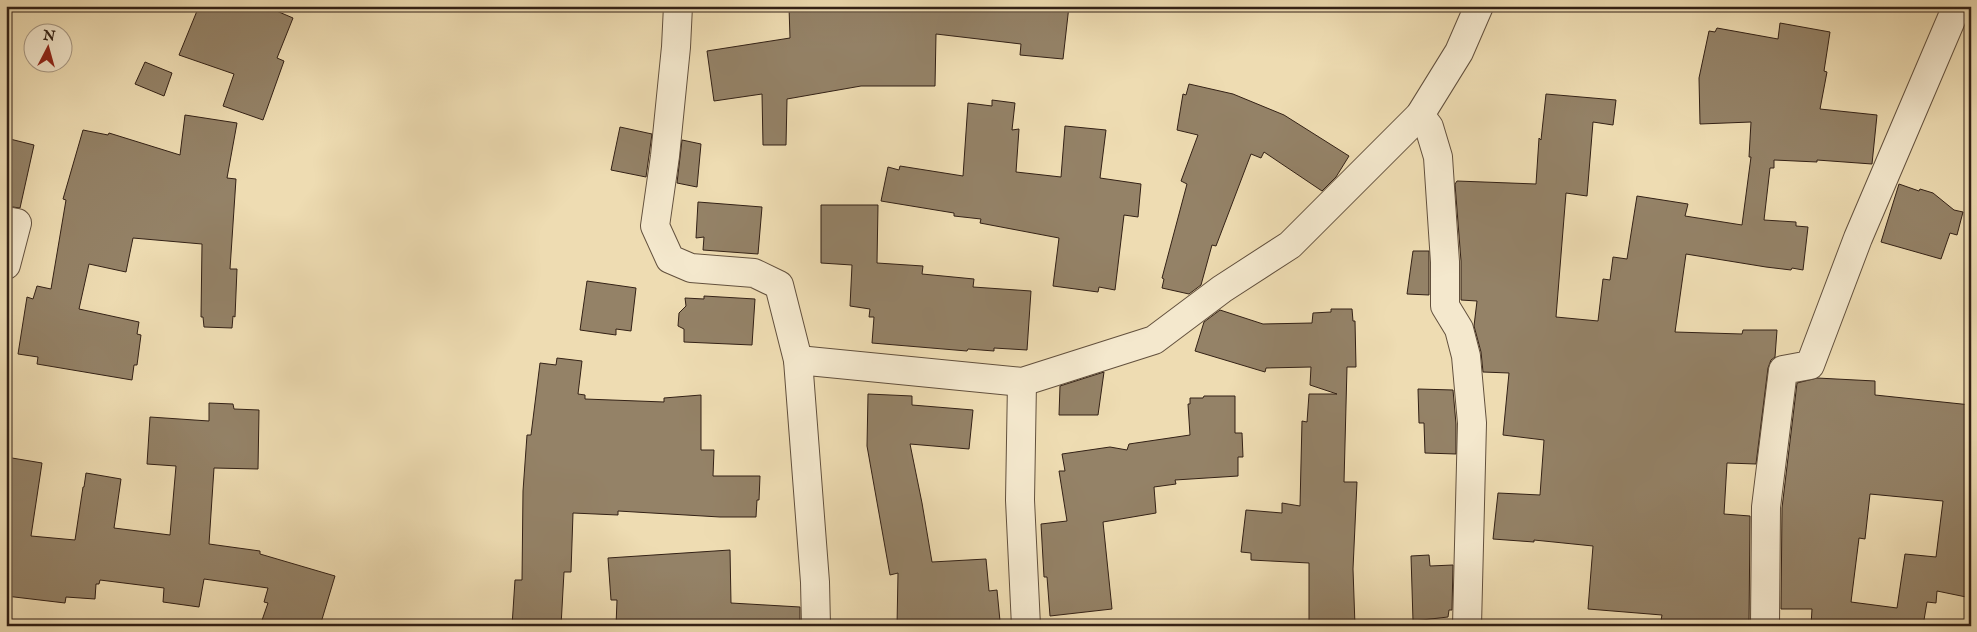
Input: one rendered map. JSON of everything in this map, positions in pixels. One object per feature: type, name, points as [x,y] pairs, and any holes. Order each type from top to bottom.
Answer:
[{"type":"street","points":[[678,6],[676,47],[665,156],[655,226],[670,259],[692,268],[754,272],[779,285],[798,360],[816,582],[816,626]]},
{"type":"street","points":[[798,360],[1022,382],[1154,340],[1222,289],[1290,244],[1420,115],[1459,52],[1479,6]]},
{"type":"street","points":[[1765,626],[1766,507],[1783,370],[1810,365],[1858,238],[1958,6]]},
{"type":"street","points":[[1420,115],[1429,127],[1438,157],[1445,262],[1445,306],[1459,329],[1466,356],[1472,423],[1467,626]]},
{"type":"street","points":[[6,221],[17,222],[6,264]]},
{"type":"street","points":[[1022,382],[1020,500],[1026,626]]},
{"type":"building","points":[[199,6],[265,6],[293,18],[277,58],[284,61],[263,120],[223,106],[234,74],[179,55]]},
{"type":"building","points":[[1069,6],[1063,59],[1020,55],[1021,44],[936,34],[935,86],[861,86],[787,99],[786,145],[763,145],[762,94],[714,101],[707,51],[790,38],[789,7]]},
{"type":"building","points":[[1780,23],[1830,32],[1824,71],[1827,72],[1820,109],[1877,115],[1872,164],[1817,160],[1817,162],[1774,160],[1774,168],[1770,168],[1764,220],[1796,222],[1796,226],[1808,227],[1803,270],[1766,267],[1686,254],[1675,332],[1742,334],[1743,330],[1777,330],[1775,357],[1771,360],[1768,368],[1756,464],[1727,463],[1724,514],[1750,516],[1749,626],[1660,626],[1662,615],[1588,609],[1593,546],[1534,540],[1534,542],[1493,539],[1498,493],[1540,495],[1544,440],[1503,435],[1509,373],[1483,372],[1481,352],[1474,326],[1477,301],[1461,300],[1461,261],[1455,184],[1457,181],[1536,184],[1539,138],[1541,140],[1546,94],[1616,100],[1613,125],[1593,122],[1587,196],[1566,193],[1556,317],[1598,321],[1603,279],[1610,280],[1613,257],[1627,259],[1637,196],[1688,204],[1685,216],[1742,225],[1751,157],[1749,157],[1751,122],[1700,124],[1699,78],[1709,31],[1715,32],[1717,28],[1778,39]]},
{"type":"building","points":[[145,62],[172,73],[164,96],[135,84]]},
{"type":"building","points":[[1189,84],[1233,94],[1284,115],[1349,156],[1336,177],[1322,191],[1264,152],[1261,158],[1251,154],[1216,246],[1212,245],[1201,285],[1189,294],[1162,288],[1164,279],[1162,278],[1187,184],[1181,181],[1198,135],[1177,130],[1183,94],[1186,95]]},
{"type":"building","points":[[992,100],[1015,103],[1012,130],[1019,129],[1016,172],[1061,177],[1065,126],[1106,130],[1100,178],[1141,184],[1138,217],[1124,215],[1115,290],[1099,287],[1098,292],[1053,286],[1059,238],[980,223],[981,219],[954,216],[954,213],[881,201],[888,167],[899,170],[900,166],[963,176],[968,103],[992,106]]},
{"type":"building","points":[[185,115],[237,123],[227,178],[236,179],[230,269],[237,269],[235,317],[233,316],[232,328],[204,327],[203,317],[201,317],[202,244],[133,238],[126,272],[89,264],[79,309],[139,322],[137,334],[141,335],[137,365],[134,365],[132,380],[37,364],[38,357],[18,354],[27,297],[33,299],[37,286],[51,289],[66,200],[63,199],[83,130],[108,135],[109,133],[180,155]]},
{"type":"building","points":[[620,127],[652,134],[646,177],[611,170]]},
{"type":"building","points":[[6,138],[34,145],[20,208],[6,206]]},
{"type":"building","points":[[682,140],[701,144],[697,187],[677,183]]},
{"type":"building","points":[[1899,184],[1919,191],[1920,189],[1933,193],[1954,210],[1963,212],[1957,235],[1950,233],[1941,259],[1881,242]]},
{"type":"building","points":[[698,202],[762,207],[758,254],[703,250],[704,237],[696,238]]},
{"type":"building","points":[[821,205],[878,205],[877,263],[923,266],[922,274],[974,279],[973,287],[1031,291],[1027,350],[994,348],[994,351],[968,349],[967,351],[872,343],[874,317],[869,317],[870,309],[850,306],[852,265],[821,263]]},
{"type":"building","points":[[1413,251],[1429,251],[1429,295],[1407,294]]},
{"type":"building","points":[[587,281],[636,288],[631,331],[616,329],[616,335],[580,330]]},
{"type":"building","points":[[704,296],[755,299],[752,345],[684,342],[684,329],[678,326],[679,313],[686,306],[685,298],[704,299]]},
{"type":"building","points":[[1331,309],[1352,309],[1353,321],[1355,321],[1356,367],[1347,367],[1344,482],[1357,482],[1353,569],[1355,626],[1309,626],[1309,563],[1251,560],[1251,553],[1241,552],[1246,510],[1282,513],[1282,503],[1300,506],[1302,421],[1307,422],[1309,394],[1337,394],[1310,385],[1311,367],[1266,368],[1265,372],[1195,351],[1204,322],[1220,310],[1263,324],[1312,323],[1313,313],[1331,312]]},
{"type":"building","points":[[557,358],[582,361],[578,394],[585,395],[585,399],[664,402],[664,398],[701,395],[701,450],[714,450],[713,476],[760,476],[759,500],[757,500],[756,517],[720,517],[618,511],[618,515],[573,513],[571,572],[564,572],[561,626],[512,626],[515,580],[522,580],[523,491],[527,435],[531,435],[540,363],[556,365]]},
{"type":"building","points":[[1104,372],[1098,415],[1059,415],[1060,386]]},
{"type":"building","points":[[1817,378],[1875,381],[1875,395],[1971,405],[1971,598],[1937,591],[1936,603],[1927,602],[1923,626],[1811,626],[1812,609],[1781,609],[1782,508],[1797,383]],"holes":[[[1870,494],[1943,501],[1936,557],[1905,554],[1897,608],[1851,602],[1859,538],[1865,539]]]},
{"type":"building","points":[[1418,389],[1453,390],[1456,454],[1425,453],[1424,423],[1419,423]]},
{"type":"building","points":[[868,394],[912,396],[912,405],[973,410],[969,449],[910,444],[932,562],[986,559],[989,591],[997,590],[1000,621],[953,626],[897,626],[898,573],[890,575],[867,446]]},
{"type":"building","points":[[1204,396],[1235,396],[1235,433],[1242,433],[1243,457],[1238,457],[1238,476],[1175,480],[1176,484],[1154,487],[1156,513],[1103,522],[1112,609],[1050,616],[1047,577],[1044,577],[1041,524],[1067,521],[1059,471],[1065,471],[1062,454],[1110,447],[1127,450],[1129,444],[1190,435],[1188,404],[1190,404],[1190,398],[1203,398]]},
{"type":"building","points":[[209,403],[233,404],[234,409],[259,410],[258,469],[214,468],[209,544],[260,551],[260,554],[335,576],[320,626],[260,626],[268,603],[264,602],[268,588],[204,579],[199,607],[163,602],[164,588],[100,580],[99,584],[96,584],[95,599],[66,597],[65,603],[6,596],[6,457],[42,463],[31,536],[75,540],[86,473],[121,479],[114,528],[170,535],[176,466],[147,464],[150,417],[209,421]]},
{"type":"building","points":[[730,550],[731,603],[800,607],[800,626],[616,626],[617,600],[611,600],[608,558]]},
{"type":"building","points":[[1429,555],[1430,566],[1453,565],[1452,610],[1449,610],[1448,617],[1413,621],[1411,556]]}]
